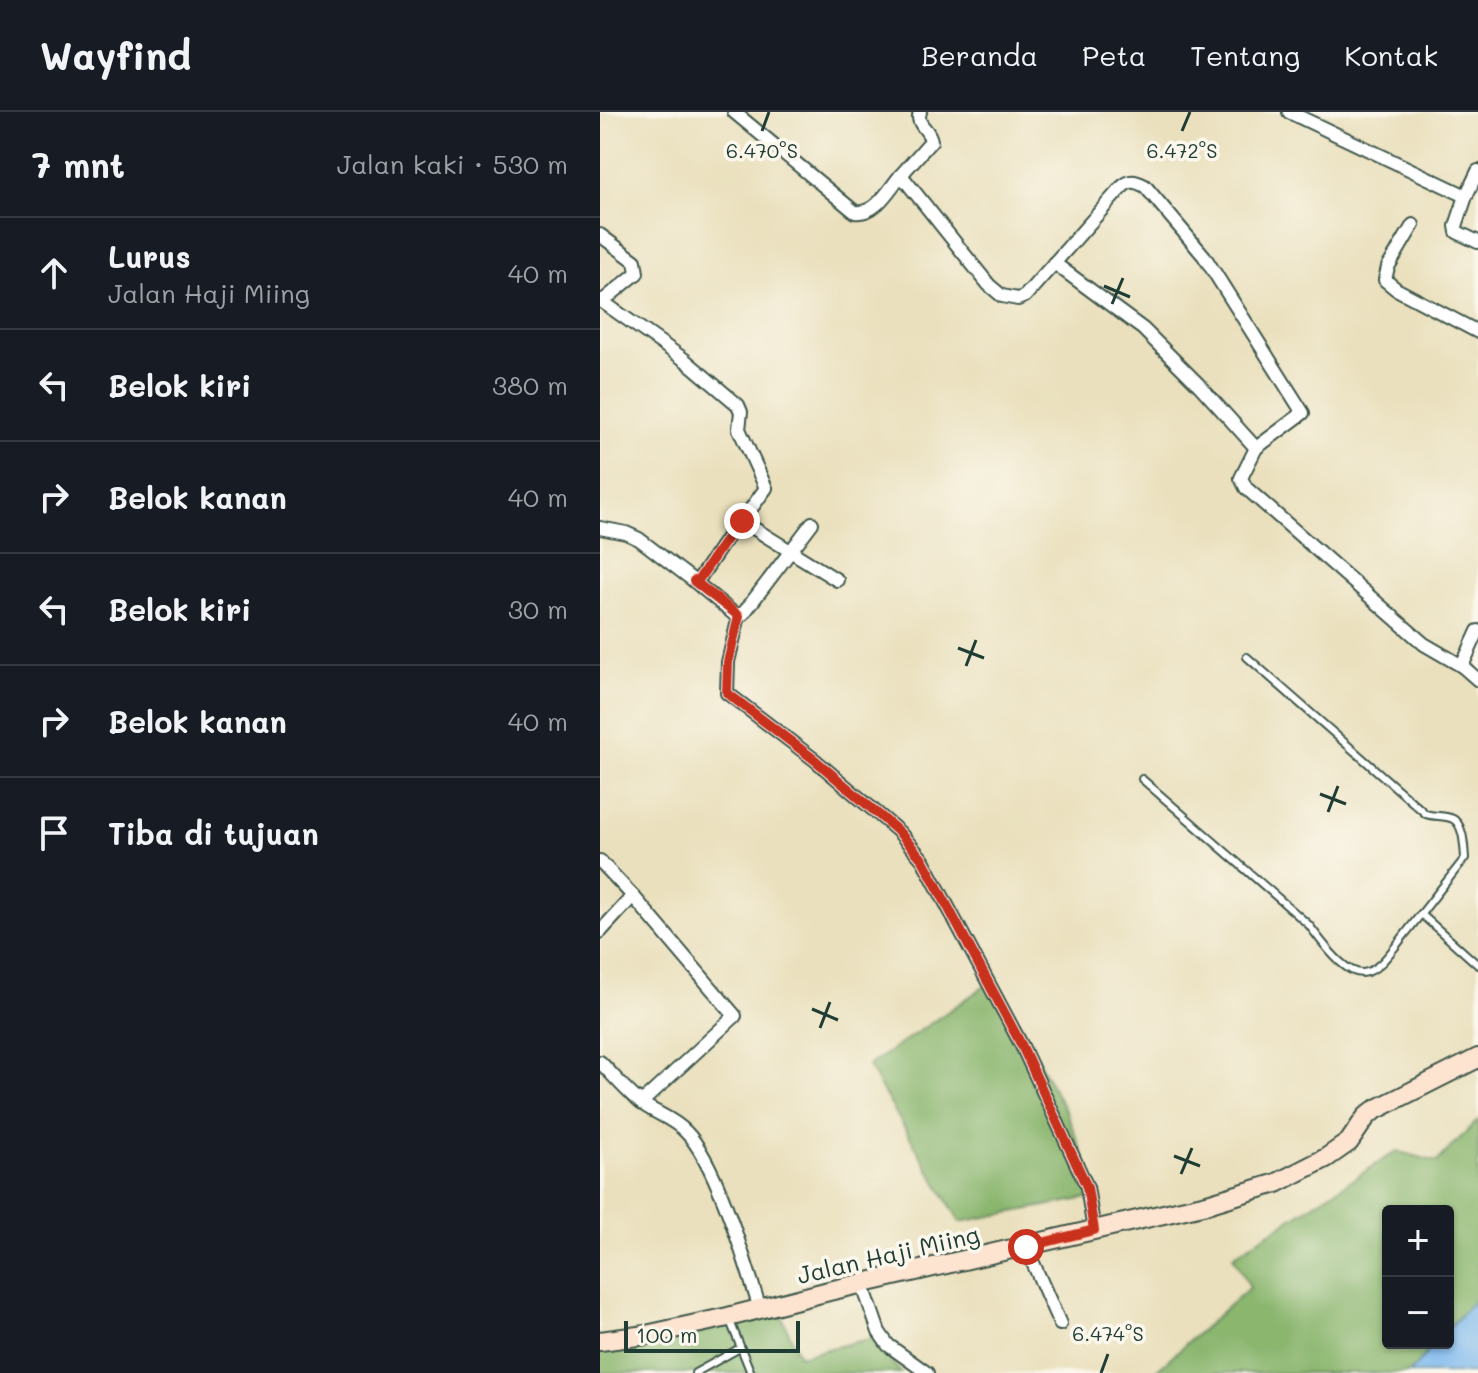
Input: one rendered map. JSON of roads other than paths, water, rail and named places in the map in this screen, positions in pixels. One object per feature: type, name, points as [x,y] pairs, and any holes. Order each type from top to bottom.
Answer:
[{"type":"main road","name":"Jalan Haji Miing","points":[[600,1341],[646,1335],[728,1317],[1207,1204],[1277,1183],[1326,1158],[1349,1142],[1373,1111],[1478,1058]]},
{"type":"street","points":[[734,112],[855,212],[864,213],[875,207],[931,141],[931,136],[920,123],[920,112]]},
{"type":"street","points":[[1289,112],[1466,196]]},
{"type":"street","points":[[1478,171],[1456,226],[1457,232],[1478,242]]},
{"type":"street","points":[[901,175],[989,285],[1002,296],[1018,299],[1025,296],[1127,182],[1134,181],[1145,186],[1204,256],[1303,413],[1256,448],[1241,478],[1246,488],[1424,644],[1462,666],[1478,680]]},
{"type":"street","points":[[1413,225],[1388,267],[1385,280],[1396,289],[1478,332]]},
{"type":"street","points":[[600,235],[635,261],[637,268],[637,273],[601,300],[685,360],[738,405],[741,412],[739,429],[766,488],[742,521],[737,523],[699,579],[694,581]]},
{"type":"street","points":[[1054,263],[1143,329],[1256,448]]},
{"type":"street","points":[[742,521],[837,580]]},
{"type":"street","points":[[812,523],[739,616],[728,662],[727,693],[815,760],[899,832],[923,860],[1022,1046],[1087,1187],[1094,1230]]},
{"type":"street","points":[[600,528],[639,539],[739,616]]},
{"type":"street","points":[[1462,666],[1478,631]]},
{"type":"street","points":[[600,861],[735,1016],[641,1103]]},
{"type":"street","points":[[600,932],[633,896]]},
{"type":"street","points":[[600,1062],[641,1103],[689,1134],[727,1213],[760,1309]]},
{"type":"street","points":[[1026,1247],[1060,1324]]},
{"type":"street","points":[[862,1283],[879,1332],[888,1345],[927,1373]]},
{"type":"lane","points":[[1142,779],[1309,925],[1330,954],[1350,972],[1362,975],[1377,969],[1465,858],[1457,822],[1452,818],[1426,814],[1247,657]]},
{"type":"lane","points":[[1421,914],[1478,965]]},
{"type":"lane","points":[[728,1317],[751,1373]]},
{"type":"lane","points":[[695,1373],[740,1348]]},
{"type":"water","points":[[1478,1296],[1478,1373],[1409,1373],[1431,1349],[1454,1349],[1454,1322]]}]
